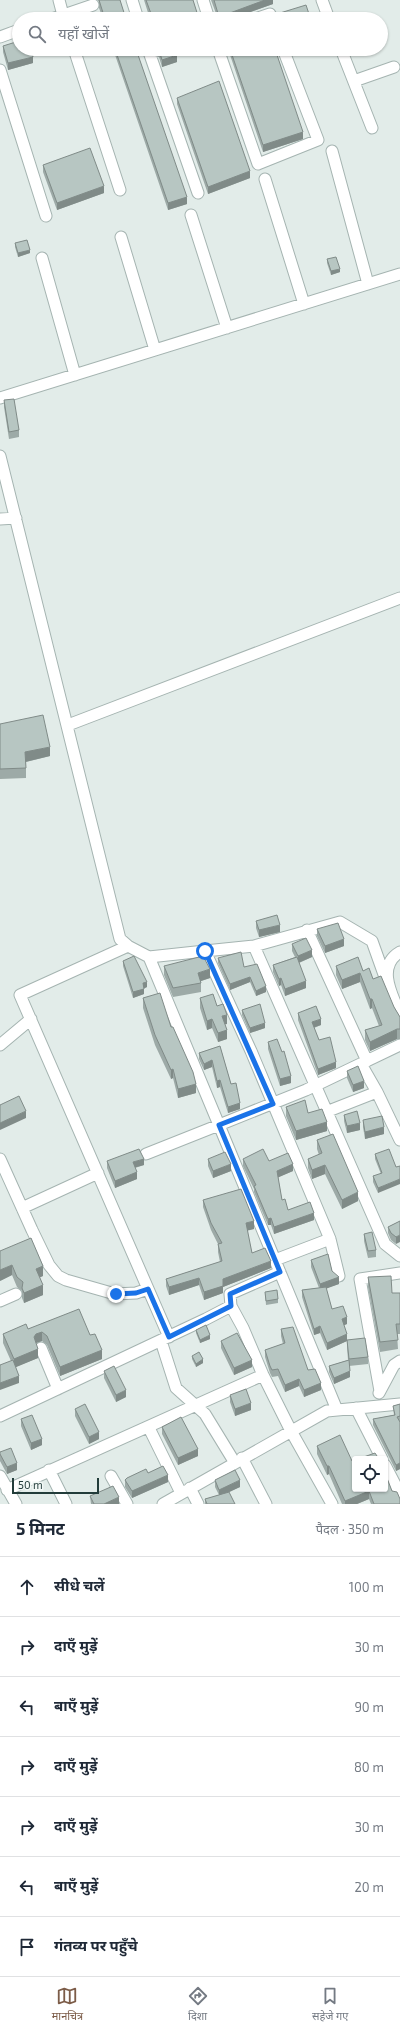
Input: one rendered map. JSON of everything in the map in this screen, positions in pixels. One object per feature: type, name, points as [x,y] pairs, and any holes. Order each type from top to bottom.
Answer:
[{"type":"street","points":[[59,0],[60,12]]},
{"type":"street","points":[[132,0],[136,12]]},
{"type":"street","points":[[203,0],[207,12]]},
{"type":"street","points":[[322,0],[326,12]]},
{"type":"street","points":[[75,12],[93,5]]},
{"type":"street","points":[[0,36],[12,32]]},
{"type":"street","points":[[76,56],[120,190]]},
{"type":"street","points":[[151,56],[198,193]]},
{"type":"street","points":[[220,56],[258,164],[318,140],[286,56]]},
{"type":"street","points":[[344,56],[372,128]]},
{"type":"street","points":[[354,81],[394,67]]},
{"type":"street","points":[[0,70],[46,216]]},
{"type":"street","points":[[332,151],[368,284]]},
{"type":"street","points":[[265,179],[304,304]]},
{"type":"street","points":[[191,215],[227,328]]},
{"type":"street","points":[[121,237],[155,350]]},
{"type":"street","points":[[42,258],[75,375]]},
{"type":"street","points":[[0,398],[400,274]]},
{"type":"street","points":[[0,456],[120,939],[128,946],[150,957],[254,946],[340,922],[372,941],[400,1014]]},
{"type":"street","points":[[0,519],[16,518]]},
{"type":"street","points":[[68,725],[400,598]]},
{"type":"street","points":[[308,930],[377,1092],[400,1140]]},
{"type":"street","points":[[128,946],[20,995],[148,1289],[165,1339],[176,1388],[205,1414],[239,1461],[266,1504]]},
{"type":"street","points":[[254,946],[385,1244],[400,1256]]},
{"type":"street","points":[[205,951],[273,1104],[330,1239],[339,1276]]},
{"type":"street","points":[[387,983],[388,966],[394,955],[400,952]]},
{"type":"street","points":[[150,957],[337,1410]]},
{"type":"street","points":[[0,1045],[31,1019]]},
{"type":"street","points":[[146,1154],[315,1086],[400,1045]]},
{"type":"street","points":[[326,1112],[377,1092]]},
{"type":"street","points":[[0,1158],[6,1182],[22,1208],[49,1265],[58,1276],[66,1280],[116,1294],[136,1293],[148,1289]]},
{"type":"street","points":[[22,1208],[98,1173]]},
{"type":"street","points":[[275,1260],[330,1239]]},
{"type":"street","points":[[280,1272],[230,1294],[231,1306],[243,1328],[263,1375],[291,1431],[332,1504]]},
{"type":"street","points":[[380,1391],[360,1278],[400,1272]]},
{"type":"street","points":[[0,1301],[16,1294]]},
{"type":"street","points":[[0,1416],[165,1339],[231,1306]]},
{"type":"street","points":[[41,1348],[58,1389]]},
{"type":"street","points":[[375,1406],[380,1391],[394,1365],[400,1360]]},
{"type":"street","points":[[7,1490],[49,1470],[149,1428],[263,1375]]},
{"type":"street","points":[[163,1504],[327,1411],[400,1404]]},
{"type":"street","points":[[356,1408],[380,1456]]},
{"type":"street","points":[[149,1428],[186,1491],[198,1504]]},
{"type":"street","points":[[49,1470],[66,1504]]},
{"type":"street","points":[[388,1471],[400,1494]]},
{"type":"street","points":[[0,1476],[16,1504]]},
{"type":"street","points":[[111,1476],[127,1504]]},
{"type":"building","points":[[99,0],[120,0],[124,12],[103,12]]},
{"type":"building","points":[[146,0],[193,0],[197,12],[150,12]]},
{"type":"building","points":[[214,0],[265,0],[233,12],[218,12]]},
{"type":"building","points":[[306,5],[308,12],[283,12]]},
{"type":"building","points":[[12,43],[12,56],[33,57],[8,63],[3,46]]},
{"type":"building","points":[[117,56],[138,56],[187,197],[168,203]]},
{"type":"building","points":[[161,56],[174,56],[162,60]]},
{"type":"building","points":[[232,56],[277,56],[303,132],[263,145]]},
{"type":"building","points":[[219,81],[250,171],[208,187],[177,98]]},
{"type":"building","points":[[90,148],[104,186],[57,203],[43,165]]},
{"type":"building","points":[[27,240],[30,250],[18,253],[15,243]]},
{"type":"building","points":[[336,257],[340,269],[331,271],[327,259]]},
{"type":"building","points":[[14,399],[19,430],[9,432],[4,400]]},
{"type":"building","points":[[43,715],[50,747],[25,752],[26,768],[0,769],[0,724]]},
{"type":"building","points":[[277,915],[280,925],[259,930],[256,921]]},
{"type":"building","points":[[338,923],[344,939],[325,946],[317,929]]},
{"type":"building","points":[[306,938],[312,950],[298,956],[292,944]]},
{"type":"building","points":[[241,952],[244,967],[257,964],[266,986],[256,991],[250,977],[230,984],[218,958]]},
{"type":"building","points":[[134,956],[147,982],[143,983],[144,989],[133,992],[123,961]]},
{"type":"building","points":[[203,956],[210,969],[198,973],[201,983],[173,988],[164,966]]},
{"type":"building","points":[[297,957],[306,981],[285,989],[281,978],[279,979],[273,965]]},
{"type":"building","points":[[358,957],[363,971],[369,968],[373,979],[381,976],[394,1007],[400,1017],[400,1029],[370,1042],[365,1030],[382,1025],[372,999],[370,999],[360,973],[342,980],[336,966]]},
{"type":"building","points":[[160,993],[171,1027],[173,1027],[193,1072],[196,1084],[178,1089],[173,1069],[171,1070],[155,1035],[143,998]]},
{"type":"building","points":[[213,994],[217,1006],[223,1004],[227,1015],[222,1016],[227,1030],[218,1033],[212,1019],[207,1021],[200,998]]},
{"type":"building","points":[[260,1004],[265,1023],[250,1028],[242,1010]]},
{"type":"building","points":[[316,1006],[321,1019],[312,1022],[319,1040],[330,1037],[336,1062],[318,1069],[298,1013]]},
{"type":"building","points":[[277,1039],[282,1052],[284,1051],[291,1076],[280,1079],[268,1042]]},
{"type":"building","points":[[220,1046],[231,1084],[236,1083],[240,1103],[228,1107],[220,1080],[217,1081],[212,1060],[204,1064],[199,1053]]},
{"type":"building","points":[[358,1066],[364,1081],[353,1085],[347,1071]]},
{"type":"building","points":[[19,1096],[26,1111],[0,1123],[0,1105]]},
{"type":"building","points":[[305,1100],[308,1113],[322,1109],[327,1122],[296,1131],[286,1107]]},
{"type":"building","points":[[357,1111],[360,1123],[347,1126],[344,1115]]},
{"type":"building","points":[[382,1116],[384,1127],[365,1132],[363,1120]]},
{"type":"building","points":[[333,1134],[358,1192],[342,1200],[325,1165],[312,1170],[308,1159],[322,1153],[317,1140]]},
{"type":"building","points":[[139,1149],[144,1159],[133,1162],[137,1172],[115,1181],[107,1161]]},
{"type":"building","points":[[263,1149],[269,1161],[288,1153],[293,1164],[277,1171],[282,1200],[285,1199],[288,1210],[310,1202],[314,1213],[274,1227],[271,1218],[268,1219],[254,1186],[256,1185],[243,1159]]},
{"type":"building","points":[[389,1149],[396,1167],[400,1166],[400,1179],[378,1188],[373,1176],[382,1173],[375,1154]]},
{"type":"building","points":[[225,1152],[231,1164],[213,1171],[208,1159]]},
{"type":"building","points":[[241,1189],[254,1221],[246,1223],[252,1253],[265,1248],[271,1261],[223,1279],[223,1286],[204,1292],[199,1278],[169,1287],[166,1279],[222,1261],[218,1244],[222,1243],[211,1223],[203,1200]]},
{"type":"building","points":[[400,1221],[400,1235],[396,1237],[391,1233],[388,1227]]},
{"type":"building","points":[[372,1232],[376,1250],[368,1251],[364,1234]]},
{"type":"building","points":[[31,1238],[43,1266],[36,1269],[43,1285],[24,1293],[22,1288],[23,1282],[17,1277],[12,1265],[0,1270],[0,1251]]},
{"type":"building","points":[[328,1254],[332,1271],[339,1277],[320,1284],[311,1260]]},
{"type":"building","points":[[391,1276],[392,1293],[400,1293],[400,1324],[396,1324],[398,1340],[380,1342],[368,1277]]},
{"type":"building","points":[[326,1287],[332,1309],[343,1306],[347,1317],[342,1319],[347,1334],[327,1343],[320,1326],[314,1329],[302,1290]]},
{"type":"building","points":[[277,1290],[278,1299],[266,1301],[265,1292]]},
{"type":"building","points":[[79,1309],[90,1335],[95,1334],[102,1350],[60,1367],[47,1336],[42,1332],[36,1334],[34,1337],[38,1349],[14,1359],[3,1334],[26,1324],[28,1329]]},
{"type":"building","points":[[206,1325],[210,1335],[200,1340],[196,1330]]},
{"type":"building","points":[[293,1327],[308,1370],[315,1369],[321,1383],[304,1390],[299,1379],[285,1385],[278,1369],[272,1370],[265,1350],[285,1343],[281,1329]]},
{"type":"building","points":[[237,1333],[252,1360],[234,1368],[221,1341]]},
{"type":"building","points":[[365,1338],[368,1357],[349,1359],[347,1340]]},
{"type":"building","points":[[199,1352],[203,1359],[196,1364],[192,1356]]},
{"type":"building","points":[[13,1360],[19,1376],[0,1383],[0,1365]]},
{"type":"building","points":[[349,1360],[350,1371],[334,1378],[329,1366]]},
{"type":"building","points":[[114,1366],[126,1390],[116,1395],[104,1371]]},
{"type":"building","points":[[246,1389],[251,1403],[235,1409],[230,1395]]},
{"type":"building","points":[[85,1404],[99,1432],[89,1437],[75,1409]]},
{"type":"building","points":[[400,1404],[400,1416],[397,1417],[400,1422],[400,1463],[396,1465],[373,1419],[395,1415],[393,1406]]},
{"type":"building","points":[[32,1415],[42,1439],[31,1443],[21,1419]]},
{"type":"building","points":[[181,1417],[198,1449],[178,1458],[162,1427]]},
{"type":"building","points":[[340,1435],[352,1461],[352,1492],[367,1492],[345,1501],[329,1466],[327,1466],[317,1446]]},
{"type":"building","points":[[11,1448],[17,1463],[7,1467],[0,1452]]},
{"type":"building","points":[[375,1453],[377,1456],[366,1456]]},
{"type":"building","points":[[163,1466],[168,1475],[132,1491],[125,1480],[146,1469],[148,1473]]},
{"type":"building","points":[[235,1470],[240,1480],[219,1490],[215,1480]]},
{"type":"building","points":[[388,1481],[392,1491],[397,1492],[400,1499],[400,1504],[374,1504],[369,1492],[388,1492]]},
{"type":"building","points":[[113,1486],[119,1497],[104,1504],[94,1504],[90,1496]]},
{"type":"building","points":[[229,1492],[235,1504],[207,1504],[205,1499]]},
{"type":"route","points":[[116,1294],[136,1293],[148,1289],[169,1337],[231,1306],[230,1294],[280,1272],[219,1125],[273,1104],[205,951]]}]
